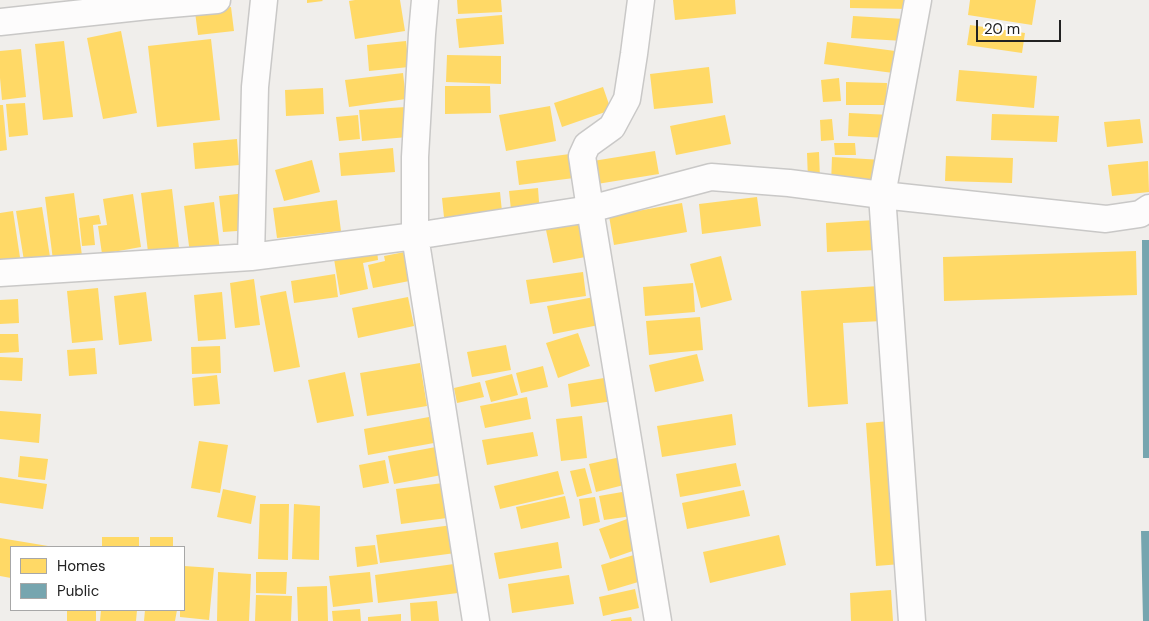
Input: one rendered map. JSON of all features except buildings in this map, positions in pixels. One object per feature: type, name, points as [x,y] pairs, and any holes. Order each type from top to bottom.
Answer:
[{"type":"street","points":[[0,22],[217,0]]},
{"type":"street","points":[[251,257],[255,87],[264,0]]},
{"type":"street","points":[[425,0],[415,157],[415,236],[476,621]]},
{"type":"street","points":[[641,0],[627,99],[612,126],[587,145],[582,156],[658,621]]},
{"type":"street","points":[[912,621],[882,195],[918,0]]},
{"type":"street","points":[[0,273],[251,257],[415,236],[590,209],[711,178],[789,184],[1106,219],[1140,214],[1149,208]]}]
